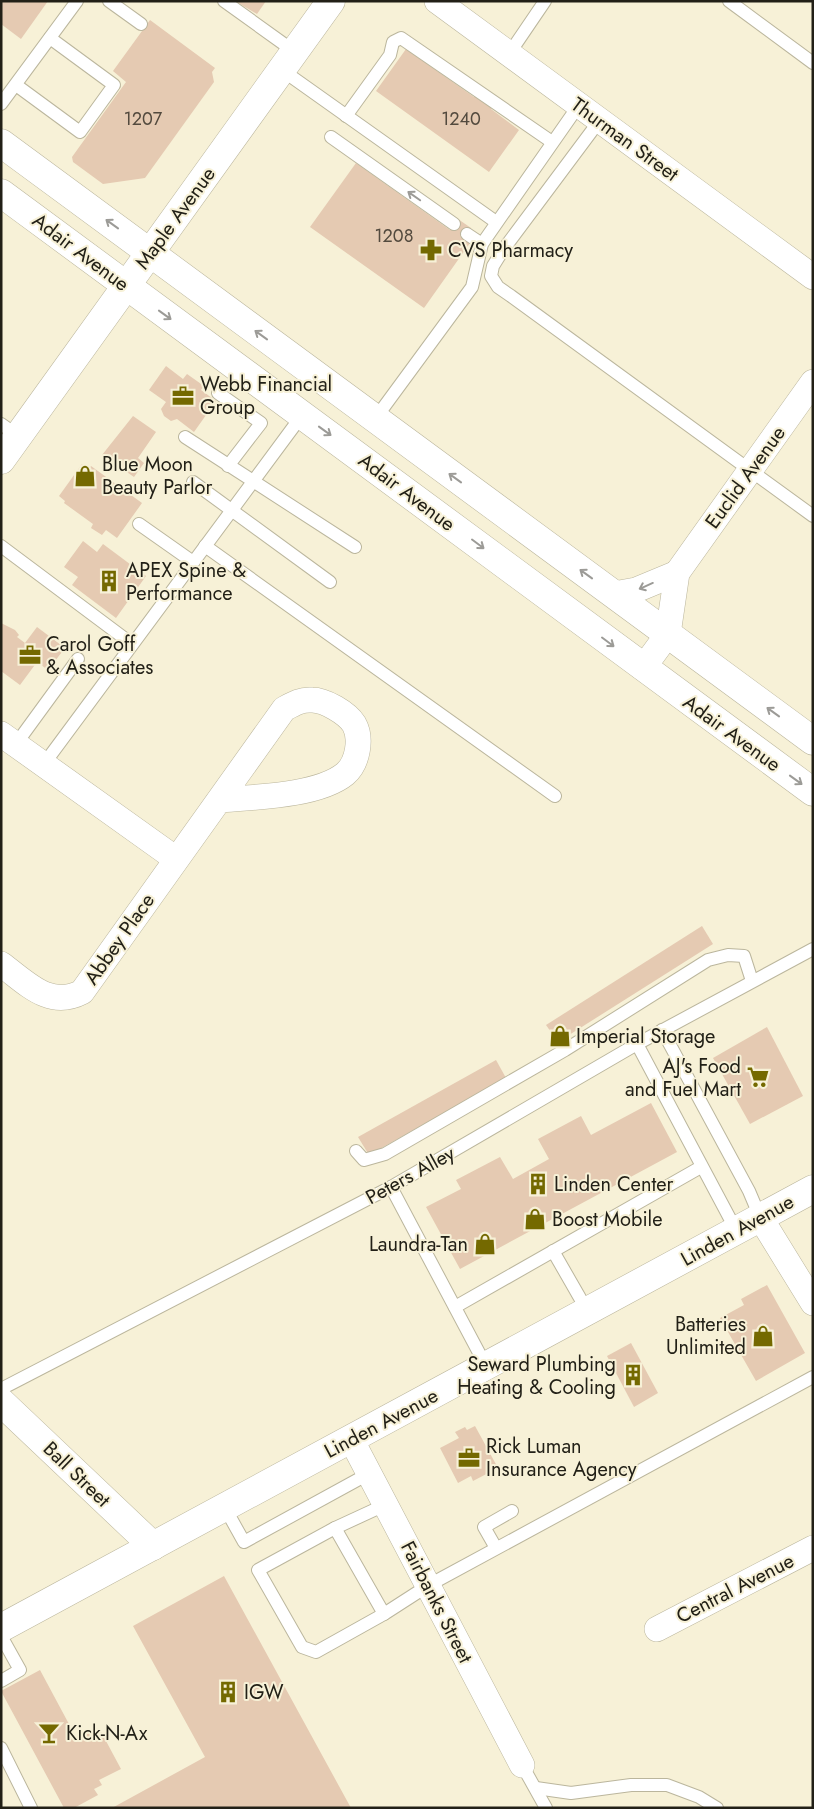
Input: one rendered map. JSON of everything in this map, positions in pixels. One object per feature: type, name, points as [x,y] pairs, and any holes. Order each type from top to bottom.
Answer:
[{"type":"main road","name":"Maple Avenue","points":[[1,460],[10,430],[151,253],[331,1]]},
{"type":"main road","name":"Adair Avenue","points":[[1,143],[813,741]]},
{"type":"main road","name":"Adair Avenue","points":[[1,192],[813,792]]},
{"type":"main road","name":"Linden Avenue","points":[[1,1628],[813,1189]]},
{"type":"main road","name":"Ball Street","points":[[1,1402],[153,1546]]},
{"type":"street","name":"Thurman Street","points":[[439,2],[813,277]]},
{"type":"street","name":"Euclid Avenue","points":[[643,668],[668,634],[677,573],[813,382]]},
{"type":"street","points":[[614,594],[636,590],[677,573]]},
{"type":"street","name":"Abbey Place","points":[[1,964],[49,997],[69,999],[82,992],[176,859],[284,709],[298,701],[314,699],[336,708],[354,724],[357,737],[357,758],[346,773],[326,784],[286,794],[219,800]]},
{"type":"street","points":[[9,739],[176,859]]},
{"type":"street","points":[[760,1217],[813,1303]]},
{"type":"street","name":"Fairbanks Street","points":[[351,1440],[387,1504],[522,1765]]},
{"type":"street","name":"Central Avenue","points":[[657,1629],[813,1548]]},
{"type":"lane","points":[[1,104],[77,1]]},
{"type":"lane","points":[[109,1],[141,24]]},
{"type":"lane","points":[[224,1],[346,116],[496,222]]},
{"type":"lane","points":[[730,1],[813,63]]},
{"type":"lane","points":[[509,54],[543,2]]},
{"type":"lane","points":[[16,85],[80,132],[114,85],[50,38]]},
{"type":"lane","points":[[346,116],[390,55],[392,42],[401,38],[552,142]]},
{"type":"lane","points":[[375,419],[472,287],[482,244],[579,105]]},
{"type":"lane","points":[[600,120],[503,250],[491,276],[498,287],[510,296],[813,516]]},
{"type":"lane","points":[[330,137],[454,224]]},
{"type":"lane","points":[[467,234],[482,244]]},
{"type":"lane","points":[[218,393],[261,423],[228,466]]},
{"type":"lane","points":[[44,764],[303,414]]},
{"type":"lane","points":[[185,437],[355,547]]},
{"type":"lane","points":[[193,482],[330,582]]},
{"type":"lane","points":[[139,524],[193,562]]},
{"type":"lane","points":[[1,546],[132,644]]},
{"type":"lane","points":[[205,546],[555,796]]},
{"type":"lane","points":[[9,739],[78,659]]},
{"type":"lane","name":"Peters Alley","points":[[1,1389],[391,1187],[637,1044],[813,949]]},
{"type":"lane","points":[[356,1151],[364,1160],[385,1154],[565,1050],[708,960],[728,955],[744,956],[752,981]]},
{"type":"lane","points":[[662,1030],[749,1191],[760,1217]]},
{"type":"lane","points":[[637,1044],[736,1230]]},
{"type":"lane","points":[[455,1307],[701,1167]]},
{"type":"lane","points":[[391,1187],[486,1366]]},
{"type":"lane","points":[[553,1251],[588,1312]]},
{"type":"lane","points":[[387,1504],[335,1528],[258,1570],[302,1648],[316,1652],[384,1614],[429,1585],[813,1377]]},
{"type":"lane","points":[[224,1508],[244,1542],[370,1473]]},
{"type":"lane","points":[[496,1548],[484,1527],[512,1511]]},
{"type":"lane","points":[[335,1528],[384,1614]]},
{"type":"lane","points":[[1,1636],[20,1670],[1,1681]]},
{"type":"lane","points":[[1,1748],[31,1808]]},
{"type":"lane","points":[[522,1765],[546,1808]]},
{"type":"lane","points":[[536,1788],[571,1793],[631,1785],[668,1785],[699,1797],[717,1808]]},
{"type":"building","points":[[1,1],[48,1],[21,39],[1,24]]},
{"type":"building","points":[[235,1],[266,1],[257,14]]},
{"type":"building","points":[[150,20],[215,68],[212,72],[214,82],[145,178],[103,184],[73,162],[72,157],[126,82],[113,71]]},
{"type":"building","points":[[406,49],[474,97],[478,91],[495,103],[491,109],[519,130],[489,172],[376,91]]},
{"type":"building","name":"CVS Pharmacy","points":[[356,163],[450,230],[458,219],[471,228],[464,239],[470,243],[424,308],[310,227]]},
{"type":"building","name":"Webb Financial Group","points":[[166,366],[183,379],[187,374],[204,386],[201,390],[216,401],[194,432],[177,419],[171,421],[164,416],[161,409],[166,402],[149,390]]},
{"type":"building","points":[[133,416],[156,432],[138,458],[144,463],[134,477],[102,455]]},
{"type":"building","points":[[82,464],[89,469],[91,466],[142,503],[117,538],[106,530],[102,535],[91,528],[93,524],[64,503],[65,501],[59,496]]},
{"type":"building","name":"APEX Spine & Performance","points":[[83,541],[97,552],[103,544],[146,576],[116,618],[72,585],[78,577],[64,567]]},
{"type":"building","name":"Carol Goff & Associates","points":[[1,623],[15,630],[19,635],[17,637],[25,643],[37,627],[65,648],[48,670],[37,662],[20,685],[1,671]]},
{"type":"building","points":[[702,926],[713,944],[558,1042],[546,1025]]},
{"type":"building","name":"AJ's Food and Fuel Mart","points":[[767,1027],[803,1096],[750,1124],[713,1058]]},
{"type":"building","points":[[496,1060],[506,1078],[369,1155],[358,1137]]},
{"type":"building","name":"Linden Center","points":[[651,1103],[677,1152],[460,1269],[426,1207],[461,1189],[456,1180],[500,1157],[513,1179],[549,1159],[538,1139],[581,1116],[591,1135]]},
{"type":"building","name":"Batteries Unlimited","points":[[767,1285],[805,1353],[756,1381],[720,1318],[744,1305],[741,1299]]},
{"type":"building","name":"Seward Plumbing Heating & Cooling","points":[[631,1343],[658,1393],[634,1407],[607,1356]]},
{"type":"building","name":"Rick Luman Insurance Agency","points":[[475,1426],[498,1468],[473,1481],[471,1476],[458,1483],[440,1448],[459,1438],[455,1432],[465,1427],[467,1430]]},
{"type":"building","name":"IGW","points":[[224,1576],[351,1808],[112,1808],[205,1757],[133,1626]]},
{"type":"building","name":"Kick-N-Ax","points":[[40,1670],[77,1739],[99,1728],[121,1769],[99,1780],[102,1785],[94,1789],[98,1795],[74,1808],[64,1808],[1,1691]]},
{"type":"place","name":"CVS Pharmacy","points":[[431,250]]},
{"type":"place","name":"Webb Financial Group","points":[[183,396]]},
{"type":"place","name":"Blue Moon Beauty Parlor","points":[[85,476]]},
{"type":"place","name":"APEX Spine & Performance","points":[[109,581]]},
{"type":"place","name":"Carol Goff & Associates","points":[[30,655]]},
{"type":"place","name":"Imperial Storage","points":[[560,1036]]},
{"type":"place","name":"AJ's Food and Fuel Mart","points":[[758,1077]]},
{"type":"place","name":"Linden Center","points":[[538,1184]]},
{"type":"place","name":"Boost Mobile","points":[[535,1219]]},
{"type":"place","name":"Laundra-Tan","points":[[485,1244]]},
{"type":"place","name":"Batteries Unlimited","points":[[763,1336]]},
{"type":"place","name":"Seward Plumbing Heating & Cooling","points":[[633,1375]]},
{"type":"place","name":"Rick Luman Insurance Agency","points":[[469,1458]]},
{"type":"place","name":"IGW","points":[[228,1692]]},
{"type":"place","name":"Kick-N-Ax","points":[[49,1733]]}]
